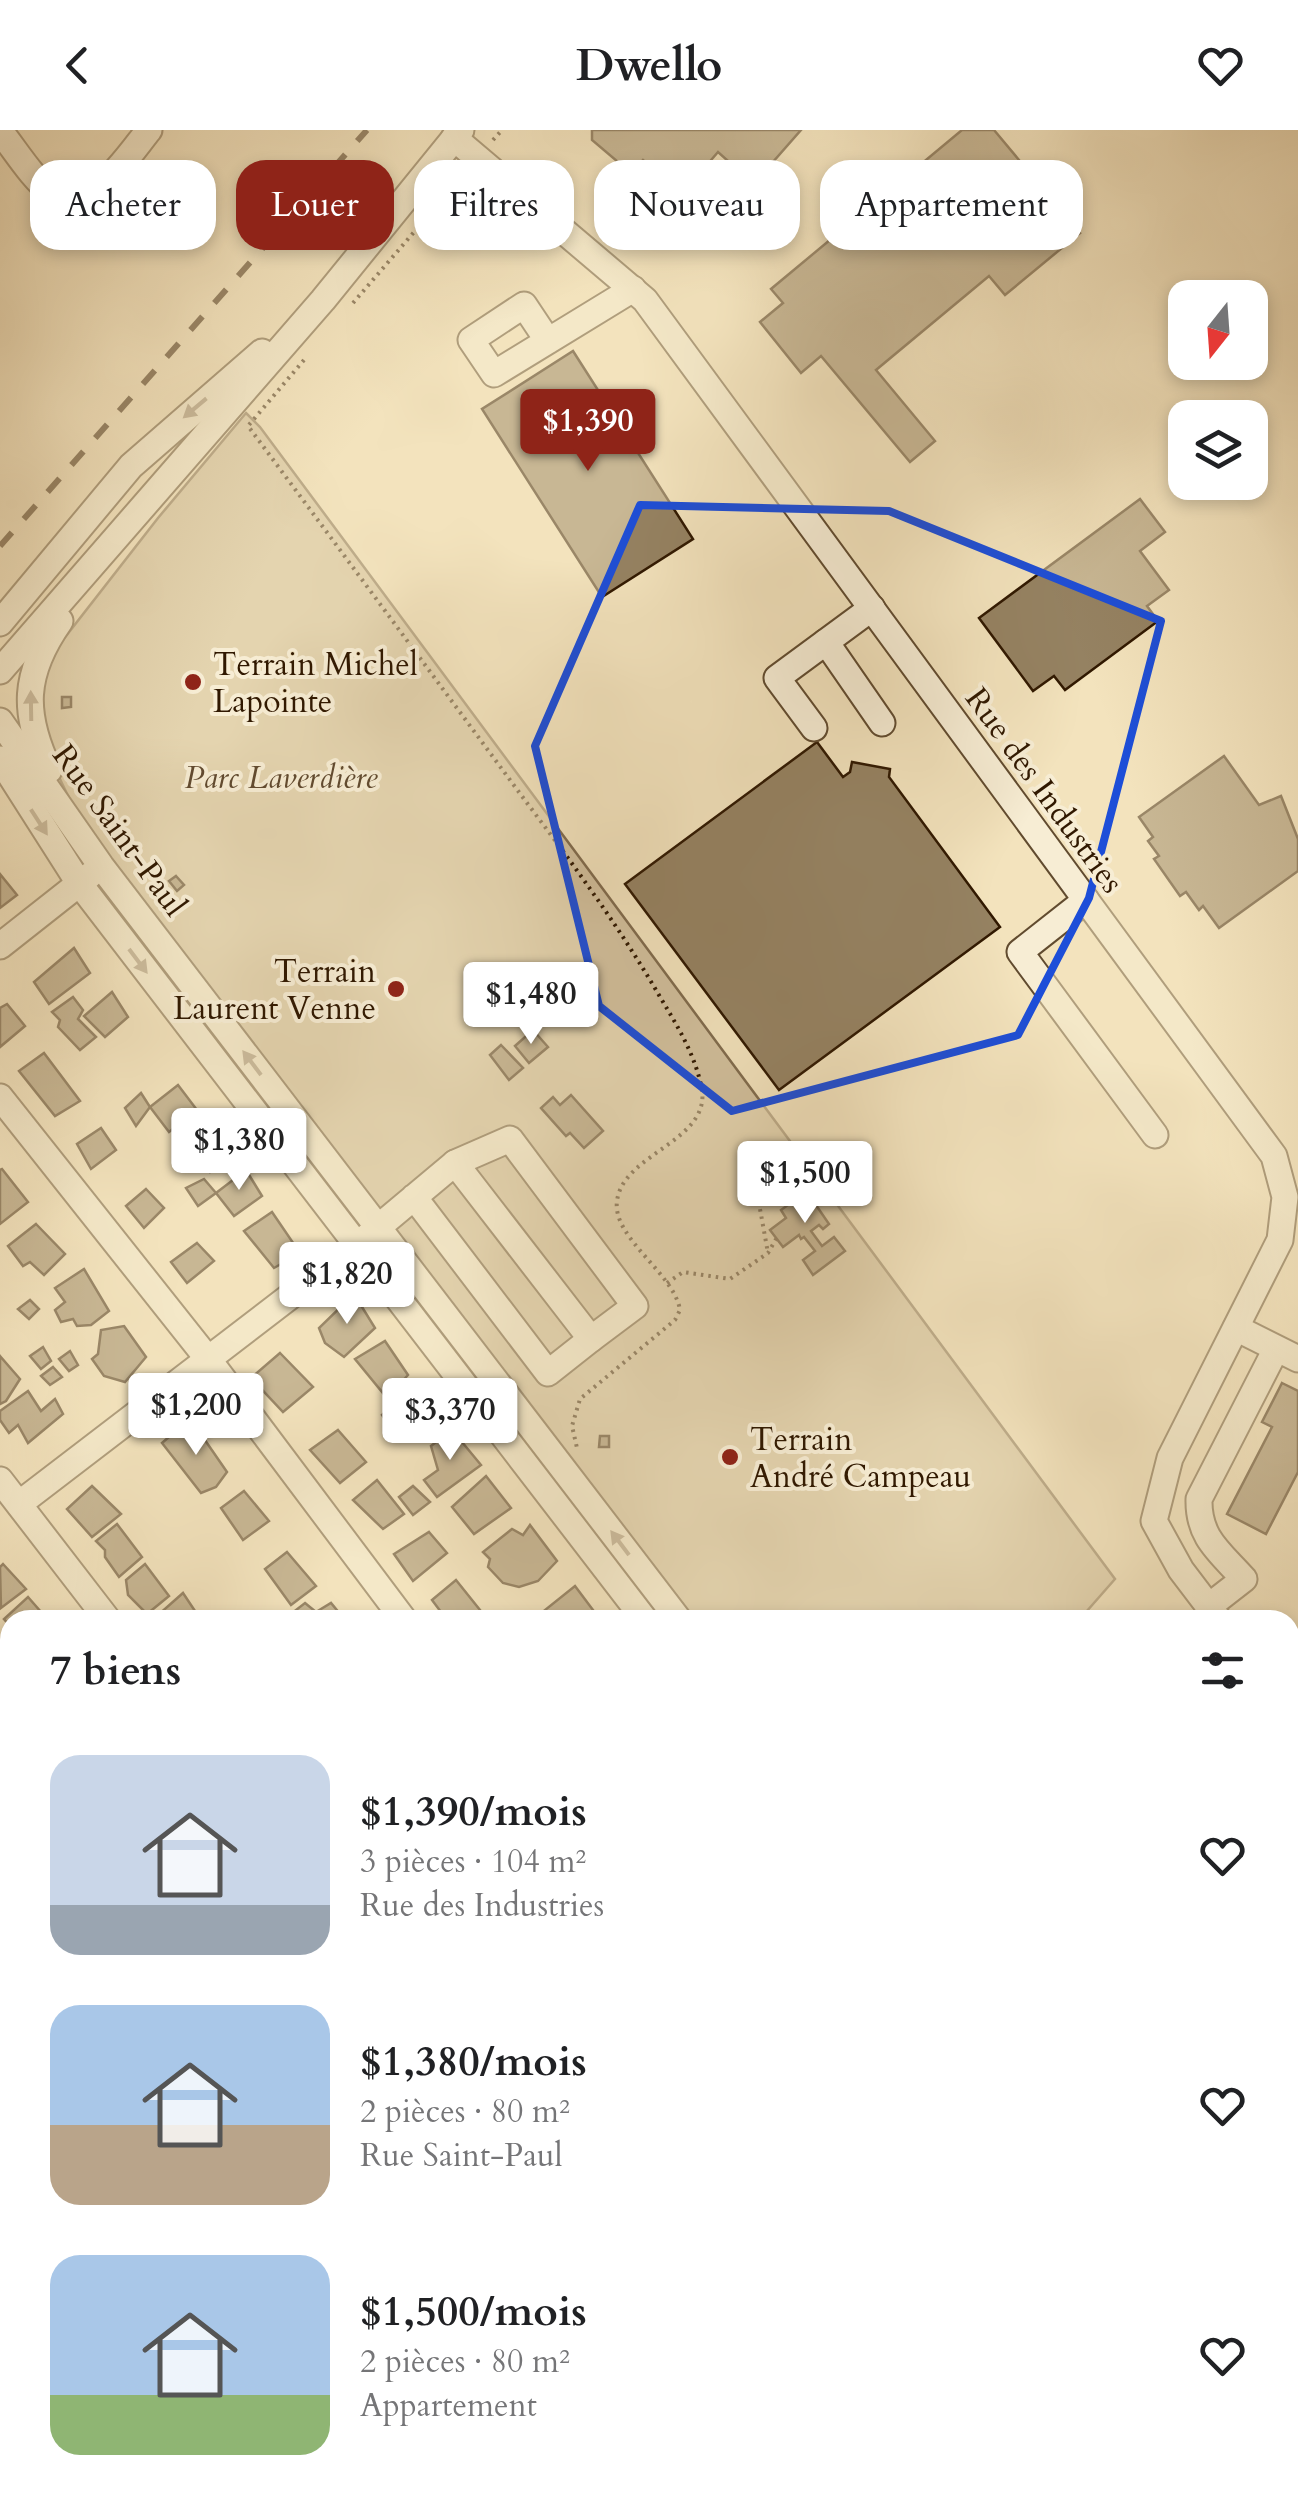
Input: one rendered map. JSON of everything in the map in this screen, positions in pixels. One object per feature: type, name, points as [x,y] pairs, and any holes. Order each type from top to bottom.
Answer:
[{"type":"street","points":[[0,131],[52,194],[67,200],[94,192],[150,130]]},
{"type":"street","points":[[0,670],[333,306],[457,134]]},
{"type":"street","name":"Rue des Industries","points":[[457,134],[478,157],[645,300],[1274,1156],[1281,1176],[1285,1216],[1280,1240],[1170,1458],[1156,1503],[1154,1522],[1180,1570],[1211,1610]]},
{"type":"street","points":[[548,341],[632,289]]},
{"type":"street","points":[[0,624],[151,445],[333,306]]},
{"type":"street","points":[[77,829],[33,732],[29,698],[33,674],[49,636],[108,551]]},
{"type":"street","points":[[814,728],[777,678],[872,608]]},
{"type":"street","points":[[826,642],[882,722]]},
{"type":"street","name":"Rue Saint-Paul","points":[[0,721],[101,866],[378,1227],[490,1372],[579,1471],[671,1610]]},
{"type":"street","name":"Rue Saint-Paul","points":[[0,759],[79,884],[638,1610]]},
{"type":"street","points":[[0,946],[101,866]]},
{"type":"street","points":[[1086,900],[1020,952],[1154,1135]]},
{"type":"street","points":[[165,995],[187,978]]},
{"type":"street","points":[[0,1096],[208,1358],[397,1610]]},
{"type":"street","points":[[260,1119],[282,1102]]},
{"type":"street","points":[[19,1504],[378,1227],[455,1162],[510,1139],[635,1306],[548,1373],[414,1197]]},
{"type":"street","points":[[455,1162],[591,1339]]},
{"type":"street","points":[[1221,1610],[1244,1579],[1204,1535],[1198,1518],[1199,1499],[1287,1354],[1236,1328]]},
{"type":"street","points":[[464,1384],[530,1349]]},
{"type":"street","points":[[552,1499],[579,1471]]},
{"type":"street","points":[[0,1480],[100,1610]]},
{"type":"street","name":"Rue Saint-Paul","points":[[642,1610],[657,1591]]},
{"type":"path","points":[[333,306],[502,130]]},
{"type":"path","points":[[308,355],[248,426],[615,921],[690,1047],[703,1090],[702,1105],[694,1120],[626,1179],[616,1201],[625,1229],[679,1303],[677,1318],[592,1386],[574,1411],[579,1471]]},
{"type":"path","points":[[756,1187],[768,1253]]},
{"type":"path","points":[[666,1283],[682,1272],[730,1278],[768,1253],[776,1238]]},
{"type":"highlighted area","points":[[640,505],[889,511],[1161,621],[1089,898],[1018,1035],[732,1111],[599,1006],[535,746]]},
{"type":"green space","name":"Parc Laverdière","points":[[246,413],[1115,1579],[1088,1610],[679,1610],[116,877],[69,798],[47,742],[42,714],[52,654]]},
{"type":"building","points":[[592,130],[801,130],[775,160],[727,160],[718,152],[711,160],[616,160],[592,140]]},
{"type":"building","points":[[962,130],[994,130],[1019,160],[926,160]]},
{"type":"building","points":[[820,248],[1059,250],[1005,295],[989,276],[876,370],[935,441],[910,462],[821,356],[801,373],[760,322],[783,303],[771,289]]},
{"type":"building","points":[[573,351],[693,539],[602,597],[482,409]]},
{"type":"building","points":[[1140,499],[1165,532],[1140,551],[1169,590],[1147,606],[1158,621],[1065,690],[1054,676],[1033,691],[979,618]]},
{"type":"building","points":[[62,697],[71,697],[71,707],[62,708]]},
{"type":"building","points":[[817,742],[843,777],[850,772],[852,762],[890,769],[889,777],[1000,927],[779,1090],[625,884]]},
{"type":"building","points":[[1224,756],[1259,805],[1281,796],[1298,839],[1298,871],[1219,928],[1203,906],[1199,910],[1186,892],[1180,896],[1154,859],[1159,856],[1148,841],[1153,837],[1139,817]]},
{"type":"building","points":[[0,874],[17,895],[0,908]]},
{"type":"building","points":[[176,876],[184,885],[177,891],[169,881]]},
{"type":"building","points":[[74,948],[90,973],[49,1004],[34,982]]},
{"type":"building","points":[[112,992],[128,1017],[105,1037],[84,1016]]},
{"type":"building","points":[[73,997],[83,1010],[78,1019],[96,1037],[80,1050],[58,1027],[60,1020],[52,1012]]},
{"type":"building","points":[[7,1004],[25,1026],[0,1047],[0,1008]]},
{"type":"building","points":[[533,1030],[548,1047],[529,1063],[515,1046]]},
{"type":"building","points":[[501,1045],[523,1068],[509,1080],[490,1055]]},
{"type":"building","points":[[44,1053],[80,1101],[55,1116],[19,1071]]},
{"type":"building","points":[[178,1085],[197,1110],[169,1132],[150,1107]]},
{"type":"building","points":[[141,1093],[150,1107],[136,1126],[125,1108]]},
{"type":"building","points":[[571,1095],[603,1131],[584,1148],[570,1133],[566,1136],[541,1108],[553,1097],[560,1105]]},
{"type":"building","points":[[204,1120],[231,1152],[210,1172],[185,1140]]},
{"type":"building","points":[[101,1128],[116,1150],[91,1169],[77,1144]]},
{"type":"building","points":[[0,1170],[28,1202],[0,1224]]},
{"type":"building","points":[[246,1170],[262,1196],[234,1216],[216,1193]]},
{"type":"building","points":[[796,1176],[829,1224],[811,1231],[822,1246],[834,1237],[845,1251],[813,1275],[803,1260],[815,1251],[804,1237],[799,1235],[783,1247],[770,1230],[786,1218],[781,1210],[788,1205],[777,1190]]},
{"type":"building","points":[[204,1179],[216,1193],[198,1206],[186,1188]]},
{"type":"building","points":[[146,1189],[164,1208],[144,1228],[126,1206]]},
{"type":"building","points":[[272,1212],[300,1253],[274,1268],[244,1231]]},
{"type":"building","points":[[36,1224],[65,1254],[44,1275],[30,1262],[23,1266],[8,1246]]},
{"type":"building","points":[[197,1243],[214,1261],[187,1283],[171,1262]]},
{"type":"building","points":[[84,1269],[109,1311],[91,1325],[77,1326],[73,1319],[61,1322],[55,1310],[65,1302],[55,1288]]},
{"type":"building","points":[[354,1294],[375,1328],[344,1357],[325,1343],[319,1328]]},
{"type":"building","points":[[30,1300],[39,1309],[29,1319],[18,1309]]},
{"type":"building","points":[[124,1326],[146,1357],[125,1382],[104,1376],[92,1359],[98,1354],[101,1330]]},
{"type":"building","points":[[385,1341],[408,1375],[387,1398],[355,1359]]},
{"type":"building","points":[[43,1347],[51,1361],[41,1369],[30,1356]]},
{"type":"building","points":[[70,1351],[78,1365],[69,1371],[59,1359]]},
{"type":"building","points":[[280,1353],[313,1387],[283,1412],[251,1378]]},
{"type":"building","points":[[0,1356],[20,1379],[0,1404]]},
{"type":"building","points":[[53,1367],[62,1377],[50,1385],[41,1376]]},
{"type":"building","points":[[1282,1383],[1298,1391],[1298,1472],[1266,1534],[1227,1514],[1272,1427],[1262,1422]]},
{"type":"building","points":[[412,1387],[432,1413],[397,1437],[382,1415]]},
{"type":"building","points":[[28,1391],[41,1411],[55,1399],[63,1414],[28,1443],[18,1425],[9,1433],[0,1420],[0,1411]]},
{"type":"building","points":[[185,1423],[198,1430],[227,1472],[216,1487],[201,1493],[162,1443]]},
{"type":"building","points":[[338,1430],[366,1462],[340,1483],[310,1450]]},
{"type":"building","points":[[452,1430],[481,1465],[437,1497],[424,1480],[438,1470],[431,1446]]},
{"type":"building","points":[[600,1436],[609,1436],[609,1447],[599,1447]]},
{"type":"building","points":[[486,1476],[511,1508],[474,1534],[452,1507]]},
{"type":"building","points":[[377,1480],[404,1514],[383,1529],[353,1500]]},
{"type":"building","points":[[92,1486],[121,1514],[92,1537],[67,1509]]},
{"type":"building","points":[[413,1486],[430,1502],[413,1515],[399,1497]]},
{"type":"building","points":[[244,1491],[269,1521],[243,1540],[221,1508]]},
{"type":"building","points":[[117,1524],[142,1557],[119,1577],[96,1541]]},
{"type":"building","points":[[530,1525],[557,1561],[538,1581],[519,1587],[503,1583],[488,1567],[490,1559],[483,1552],[512,1529],[523,1535]]},
{"type":"building","points":[[429,1532],[447,1553],[413,1581],[394,1554]]},
{"type":"building","points":[[287,1552],[316,1586],[291,1605],[265,1569]]},
{"type":"building","points":[[3,1564],[26,1589],[1,1608],[0,1567]]},
{"type":"building","points":[[145,1564],[169,1596],[152,1610],[143,1610],[128,1595],[126,1580]]},
{"type":"building","points":[[456,1580],[480,1610],[440,1610],[432,1600]]},
{"type":"building","points":[[575,1586],[593,1610],[545,1610]]},
{"type":"building","points":[[183,1593],[194,1610],[164,1610]]},
{"type":"building","points":[[28,1597],[39,1610],[14,1610]]},
{"type":"railway","points":[[0,546],[367,130]]},
{"type":"place","name":"Terrain Michel Lapointe","points":[[193,682]]},
{"type":"place","name":"Terrain Laurent Venne","points":[[396,989]]},
{"type":"place","name":"Terrain André Campeau","points":[[730,1457]]}]
